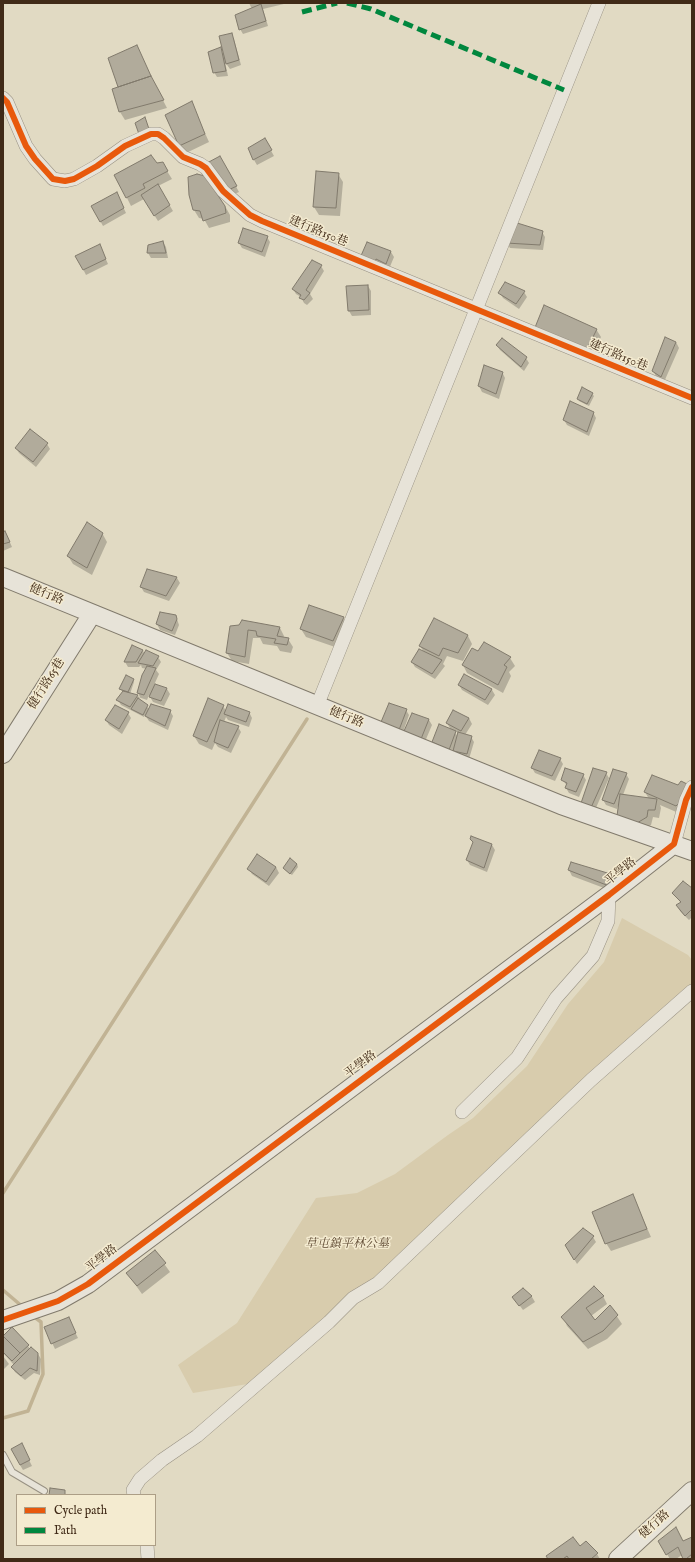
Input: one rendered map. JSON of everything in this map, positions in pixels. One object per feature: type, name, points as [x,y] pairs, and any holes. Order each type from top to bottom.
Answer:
[{"type":"street","points":[[317,706],[599,3]]},
{"type":"street","name":"建行路150巷","points":[[3,98],[7,102],[26,146],[52,179],[65,181],[74,179],[97,166],[125,146],[151,134],[158,134],[183,157],[206,168],[224,191],[250,215],[262,221],[692,398]]},
{"type":"street","name":"健行路","points":[[3,577],[560,805],[633,832],[692,851]]},
{"type":"street","name":"健行路65巷","points":[[3,754],[92,614]]},
{"type":"street","points":[[674,844],[686,800],[692,787]]},
{"type":"street","name":"平學路","points":[[3,1320],[58,1301],[88,1284],[610,895],[674,844]]},
{"type":"street","points":[[462,1112],[517,1058],[556,998],[593,956],[608,921],[610,895]]},
{"type":"street","points":[[134,1494],[134,1490],[140,1479],[162,1460],[197,1436],[329,1322],[353,1298],[378,1283],[591,1080],[692,991]]},
{"type":"street","name":"健行路","points":[[618,1559],[692,1491]]},
{"type":"street","points":[[148,1546],[148,1559]]},
{"type":"lane","points":[[3,1455],[12,1472],[44,1491]]},
{"type":"green space","name":"草屯鎮平林公墓","points":[[622,918],[688,955],[692,960],[692,991],[260,1382],[193,1393],[178,1365],[237,1323],[316,1198],[357,1193],[395,1174],[473,1118],[527,1066],[568,1004],[604,962]]},
{"type":"building","points":[[261,4],[266,21],[239,30],[235,15]]},
{"type":"building","points":[[232,33],[239,60],[226,64],[219,36]]},
{"type":"building","points":[[137,45],[151,76],[118,87],[108,58]]},
{"type":"building","points":[[221,47],[226,71],[213,73],[208,52]]},
{"type":"building","points":[[151,76],[164,100],[119,112],[112,89]]},
{"type":"building","points":[[192,101],[205,134],[179,146],[165,115]]},
{"type":"building","points":[[145,117],[150,132],[140,137],[135,123]]},
{"type":"building","points":[[265,138],[272,150],[253,160],[248,148]]},
{"type":"building","points":[[151,155],[157,163],[163,162],[168,171],[143,184],[145,188],[126,198],[114,175]]},
{"type":"building","points":[[220,156],[237,186],[226,191],[207,163]]},
{"type":"building","points":[[316,171],[339,173],[336,208],[313,207]]},
{"type":"building","points":[[197,174],[205,176],[225,206],[226,213],[203,221],[200,211],[193,210],[189,195],[188,177]]},
{"type":"building","points":[[158,184],[170,205],[154,216],[141,195]]},
{"type":"building","points":[[117,192],[124,208],[100,222],[91,206]]},
{"type":"building","points":[[514,222],[543,231],[540,245],[506,243]]},
{"type":"building","points":[[243,228],[268,236],[262,252],[238,243]]},
{"type":"building","points":[[163,241],[166,253],[147,253],[148,245]]},
{"type":"building","points":[[367,242],[391,251],[386,264],[376,259],[374,265],[360,258]]},
{"type":"building","points":[[100,244],[106,259],[83,270],[75,256]]},
{"type":"building","points":[[312,260],[322,265],[306,290],[310,293],[304,300],[299,298],[301,295],[292,289]]},
{"type":"building","points":[[505,282],[525,291],[516,304],[498,293]]},
{"type":"building","points":[[368,285],[369,310],[348,311],[346,286]]},
{"type":"building","points":[[544,305],[597,329],[585,353],[534,330]]},
{"type":"building","points":[[665,337],[676,342],[661,377],[652,371]]},
{"type":"building","points":[[502,338],[527,357],[521,367],[496,345]]},
{"type":"building","points":[[484,365],[503,372],[496,394],[478,386]]},
{"type":"building","points":[[582,387],[593,393],[587,404],[577,399]]},
{"type":"building","points":[[570,401],[594,412],[587,432],[563,420]]},
{"type":"building","points":[[30,429],[48,443],[33,462],[15,448]]},
{"type":"building","points":[[87,522],[103,533],[87,568],[67,556]]},
{"type":"building","points":[[5,531],[10,542],[3,544],[3,532]]},
{"type":"building","points":[[147,569],[177,577],[166,596],[140,587]]},
{"type":"building","points":[[309,605],[344,617],[333,641],[300,629]]},
{"type":"building","points":[[160,612],[176,615],[177,619],[172,631],[156,624]]},
{"type":"building","points":[[434,618],[468,635],[458,653],[443,648],[439,656],[419,646]]},
{"type":"building","points":[[242,620],[280,627],[277,636],[289,638],[287,645],[274,643],[276,639],[257,636],[256,631],[248,630],[245,657],[226,653],[230,626],[239,625]]},
{"type":"building","points":[[484,642],[511,657],[504,665],[507,667],[498,685],[462,665],[472,648],[478,651]]},
{"type":"building","points":[[132,645],[143,650],[136,662],[124,662]]},
{"type":"building","points":[[419,649],[442,660],[432,674],[411,662]]},
{"type":"building","points":[[146,650],[159,656],[153,666],[138,663]]},
{"type":"building","points":[[147,666],[156,668],[144,695],[137,693],[142,675]]},
{"type":"building","points":[[464,674],[492,689],[485,700],[458,685]]},
{"type":"building","points":[[126,675],[134,679],[128,692],[119,689]]},
{"type":"building","points":[[155,684],[167,688],[161,701],[149,697]]},
{"type":"building","points":[[123,691],[138,695],[130,707],[116,700]]},
{"type":"building","points":[[138,698],[148,705],[143,715],[131,709]]},
{"type":"building","points":[[208,698],[224,705],[207,742],[193,736]]},
{"type":"building","points":[[389,703],[407,709],[399,730],[381,722]]},
{"type":"building","points":[[151,704],[171,710],[165,726],[145,716]]},
{"type":"building","points":[[228,704],[250,712],[246,722],[224,714]]},
{"type":"building","points":[[115,705],[129,712],[119,729],[105,720]]},
{"type":"building","points":[[453,710],[469,718],[461,731],[446,723]]},
{"type":"building","points":[[412,713],[429,719],[421,739],[404,731]]},
{"type":"building","points":[[220,720],[239,726],[228,748],[214,742]]},
{"type":"building","points":[[439,724],[456,731],[449,750],[432,742]]},
{"type":"building","points":[[458,732],[472,736],[467,754],[453,751]]},
{"type":"building","points":[[539,750],[561,758],[552,776],[531,768]]},
{"type":"building","points":[[565,768],[584,774],[576,792],[565,788],[567,783],[561,780]]},
{"type":"building","points":[[593,768],[607,772],[589,812],[579,809]]},
{"type":"building","points":[[613,769],[627,773],[614,804],[602,800]]},
{"type":"building","points":[[652,775],[678,785],[681,781],[691,786],[685,797],[676,806],[644,792]]},
{"type":"building","points":[[620,794],[657,799],[655,810],[648,810],[647,817],[632,826],[616,823]]},
{"type":"building","points":[[471,836],[492,844],[484,868],[466,860],[473,842],[470,839]]},
{"type":"building","points":[[257,854],[276,867],[266,882],[247,869]]},
{"type":"building","points":[[290,858],[297,864],[290,874],[283,868]]},
{"type":"building","points":[[571,862],[614,875],[609,886],[568,870]]},
{"type":"building","points":[[683,881],[692,888],[692,909],[685,916],[676,905],[681,902],[672,893]]},
{"type":"building","points":[[633,1194],[647,1229],[605,1244],[592,1212]]},
{"type":"building","points":[[583,1228],[594,1236],[574,1260],[565,1245]]},
{"type":"building","points":[[155,1250],[166,1263],[137,1286],[126,1273]]},
{"type":"building","points":[[594,1286],[604,1296],[586,1308],[595,1320],[610,1305],[618,1315],[603,1331],[583,1342],[561,1317]]},
{"type":"building","points":[[523,1288],[532,1296],[519,1306],[512,1297]]},
{"type":"building","points":[[69,1317],[76,1333],[51,1344],[44,1327]]},
{"type":"building","points":[[12,1327],[29,1345],[20,1353],[3,1336]]},
{"type":"building","points":[[3,1336],[20,1353],[12,1361],[3,1352]]},
{"type":"building","points":[[31,1347],[38,1353],[37,1371],[30,1368],[21,1376],[11,1367]]},
{"type":"building","points":[[22,1443],[30,1460],[20,1465],[11,1449]]},
{"type":"building","points":[[50,1488],[65,1490],[65,1494],[49,1494]]},
{"type":"building","points":[[676,1527],[683,1541],[692,1537],[692,1554],[686,1559],[683,1559],[678,1547],[666,1555],[658,1541]]},
{"type":"building","points":[[573,1537],[580,1546],[586,1541],[598,1553],[591,1559],[569,1559],[567,1556],[563,1559],[548,1559],[546,1556]]},
{"type":"waterway","points":[[3,1193],[307,719]]},
{"type":"waterway","points":[[3,1290],[24,1308]]},
{"type":"waterway","points":[[3,1418],[28,1411],[43,1374],[41,1322],[33,1316]]},
{"type":"marked path","points":[[302,12],[337,3]]},
{"type":"marked path","points":[[347,3],[371,9],[564,90]]},
{"type":"cycle path","points":[[3,98],[7,102],[26,146],[35,159],[53,179],[65,181],[74,179],[97,166],[125,146],[151,134],[158,134],[183,157],[206,168],[223,191],[250,215],[262,221],[692,398]]},
{"type":"cycle path","points":[[3,1320],[58,1301],[88,1284],[609,895],[674,844],[686,800],[692,787]]}]
